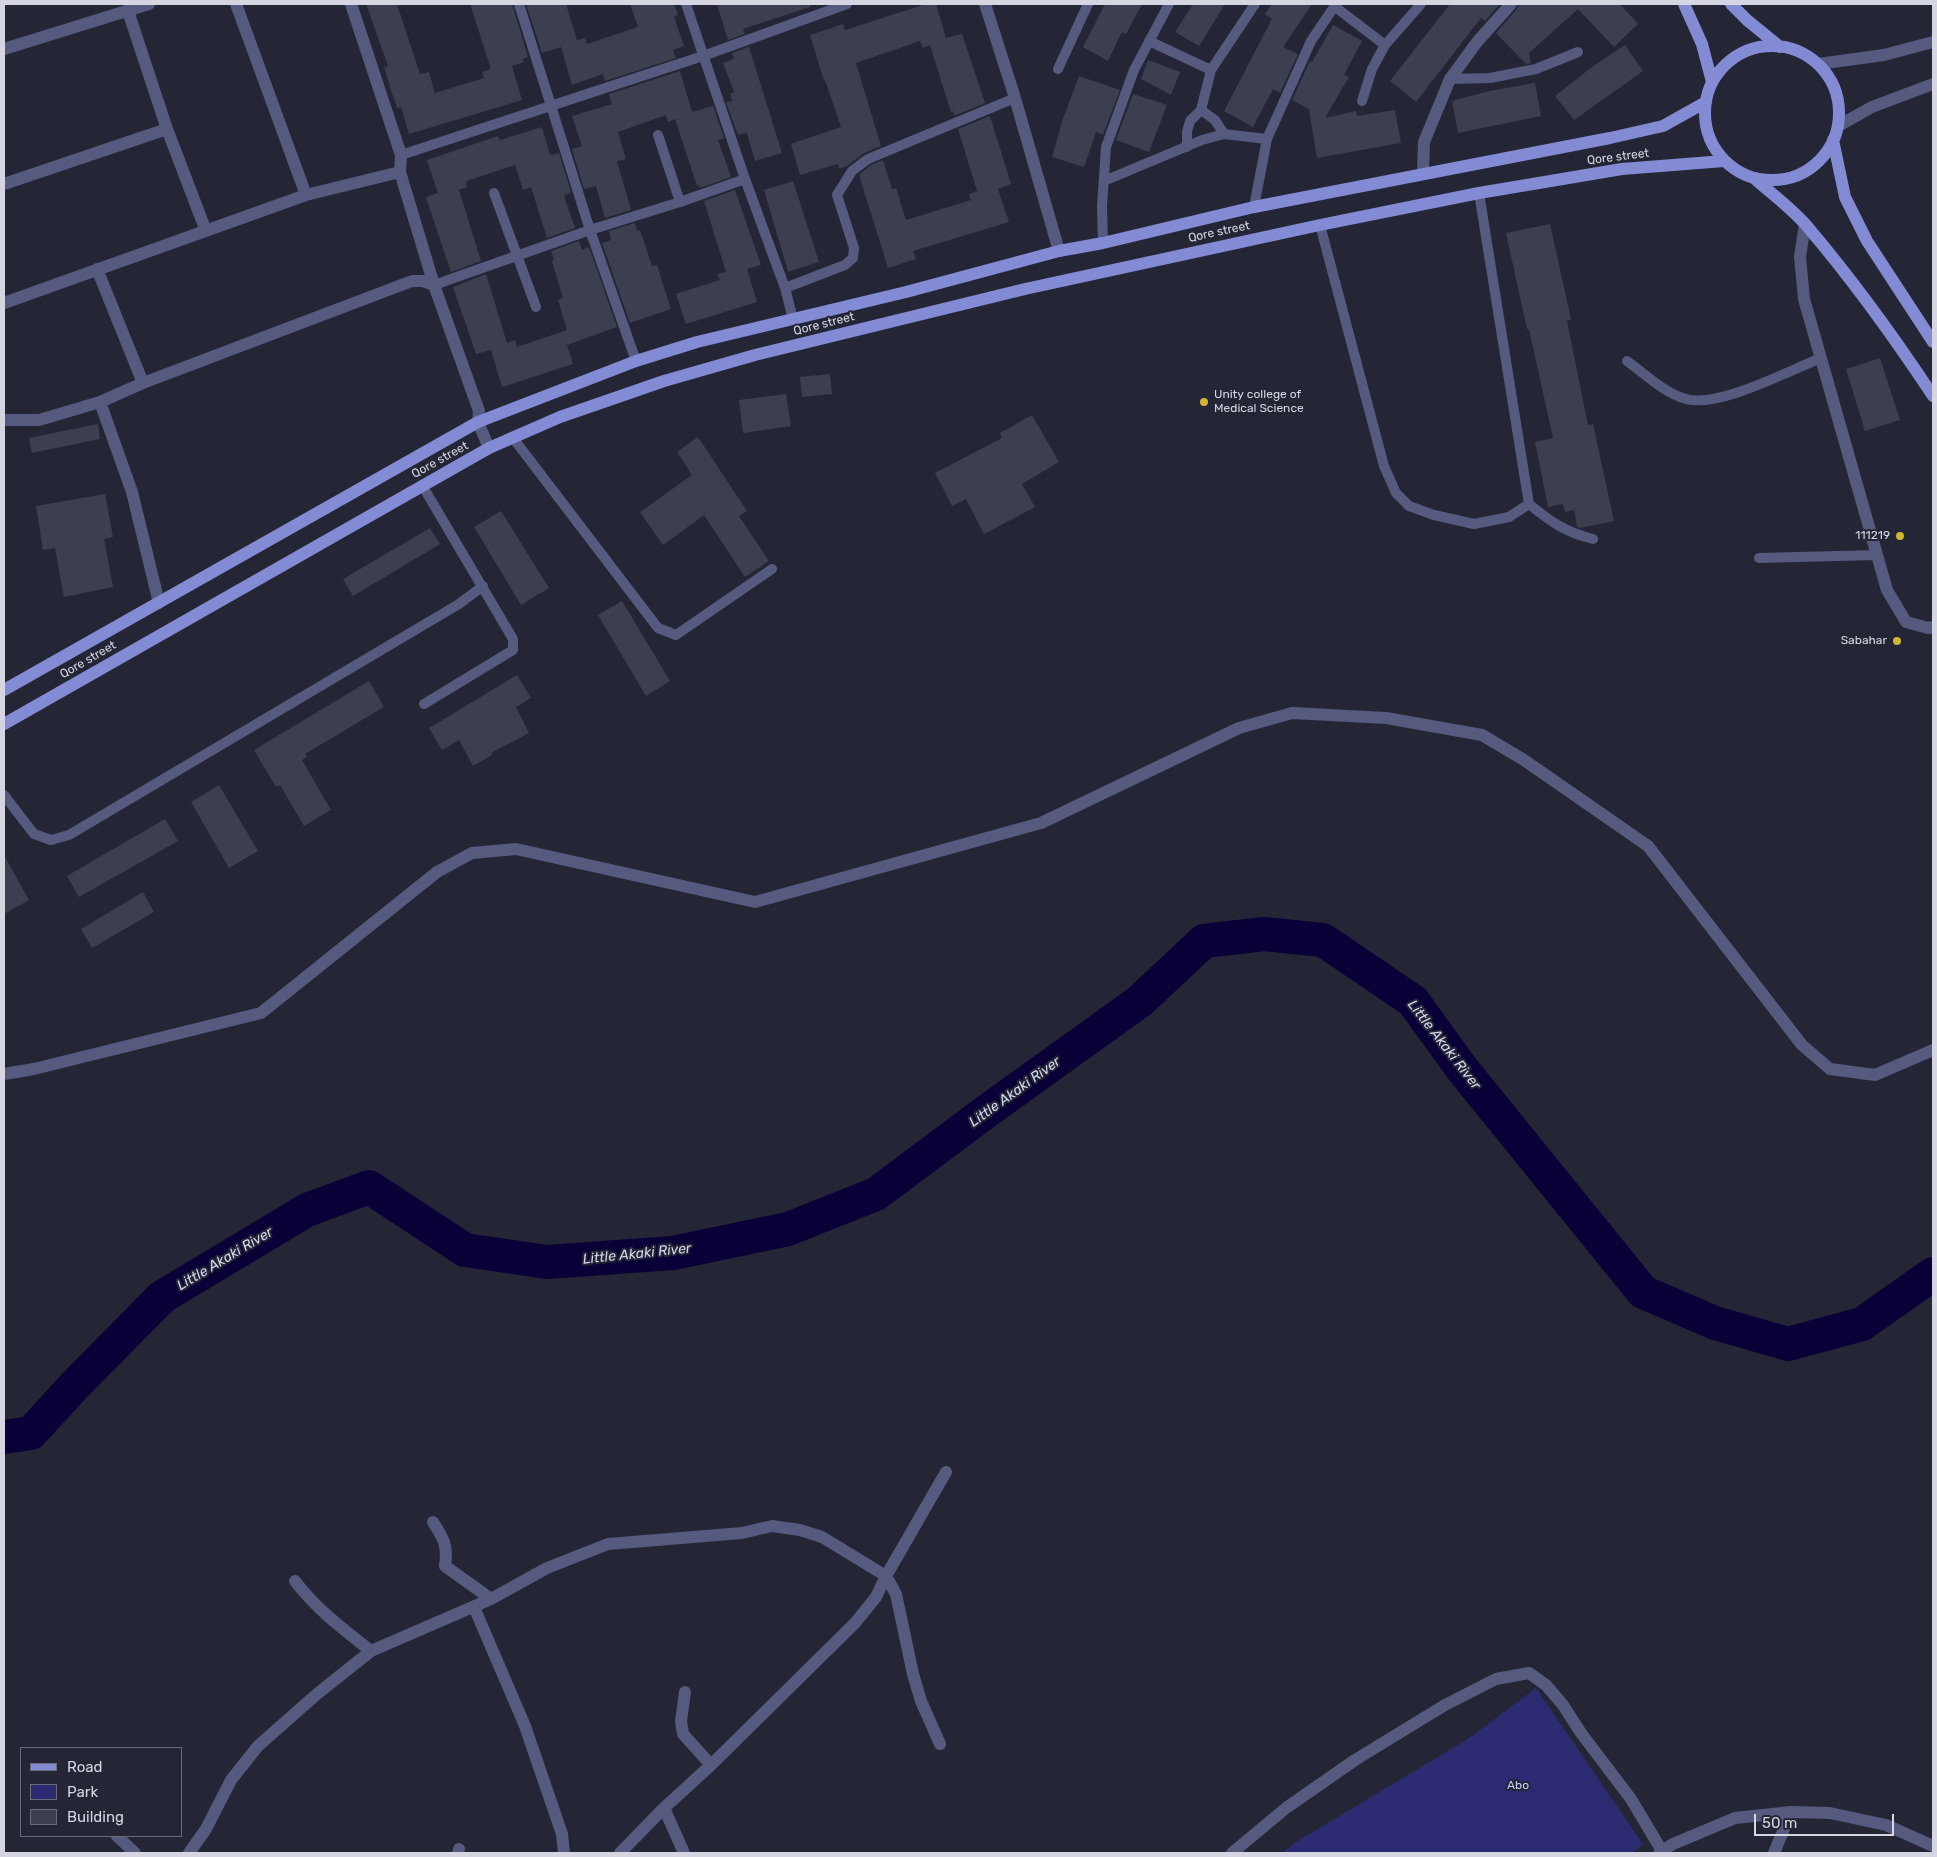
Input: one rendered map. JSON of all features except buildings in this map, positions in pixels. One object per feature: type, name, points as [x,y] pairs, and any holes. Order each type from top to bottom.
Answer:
[{"type":"main road","points":[[1684,4],[1702,44],[1712,82]]},
{"type":"main road","points":[[1730,4],[1780,47]]},
{"type":"main road","points":[[1760,47],[1780,47],[1800,52],[1818,64],[1831,82],[1838,104],[1838,126],[1833,140],[1820,160],[1801,174],[1779,180],[1756,178],[1739,172],[1724,161],[1715,150],[1708,135],[1705,118],[1706,102],[1712,82],[1725,66],[1741,54],[1760,47]]},
{"type":"main road","name":"Qore street","points":[[4,690],[478,422],[636,361],[697,342],[906,292],[1059,251],[1103,243],[1254,207],[1663,126],[1706,102]]},
{"type":"main road","points":[[1833,140],[1845,197],[1867,241],[1928,327],[1933,342]]},
{"type":"main road","name":"Qore street","points":[[4,724],[238,589],[348,530],[422,485],[489,448],[560,417],[664,380],[754,355],[1025,289],[1320,224],[1479,192],[1622,169],[1724,161]]},
{"type":"main road","points":[[1756,178],[1805,224],[1898,343],[1933,396]]},
{"type":"street","points":[[4,49],[149,4]]},
{"type":"street","points":[[236,4],[306,195]]},
{"type":"street","points":[[351,4],[401,155],[400,172],[434,285],[479,411],[478,422],[489,448]]},
{"type":"street","points":[[985,4],[1015,98],[1059,251]]},
{"type":"street","points":[[1424,173],[1424,142],[1450,79],[1477,42],[1511,4]]},
{"type":"street","points":[[128,11],[166,129],[206,231]]},
{"type":"street","points":[[1818,64],[1884,55],[1933,42]]},
{"type":"street","points":[[1838,126],[1872,107],[1933,84]]},
{"type":"street","points":[[4,184],[166,129]]},
{"type":"street","points":[[4,303],[306,195],[400,172]]},
{"type":"street","points":[[1805,224],[1800,257],[1804,299],[1887,590],[1906,622],[1928,628],[1933,627]]},
{"type":"street","points":[[97,270],[143,383]]},
{"type":"street","points":[[4,420],[39,420],[100,402],[143,383],[412,281],[423,281],[434,285]]},
{"type":"street","points":[[100,402],[132,492],[158,603]]},
{"type":"street","points":[[4,1074],[34,1069],[261,1013],[437,872],[472,853],[516,849],[755,902],[1041,823],[1239,728],[1292,713],[1386,718],[1482,736],[1524,760],[1648,846],[1802,1045],[1830,1069],[1875,1075],[1933,1050]]},
{"type":"street","points":[[620,1853],[855,1622],[876,1597],[886,1576],[946,1472]]},
{"type":"street","points":[[433,1522],[445,1540],[447,1554],[445,1566],[491,1599]]},
{"type":"street","points":[[189,1853],[206,1829],[230,1780],[258,1746],[317,1694],[371,1651],[491,1599],[547,1568],[608,1544],[742,1532],[772,1526],[800,1530],[822,1537],[886,1576],[896,1594],[913,1674],[921,1700],[940,1744]]},
{"type":"street","points":[[295,1581],[322,1612],[371,1651]]},
{"type":"street","points":[[474,1607],[525,1726],[562,1834],[564,1853]]},
{"type":"street","points":[[1232,1853],[1302,1798],[1355,1760],[1429,1715],[1496,1679],[1529,1673],[1546,1685],[1563,1705],[1581,1733],[1631,1799],[1661,1852],[1673,1844],[1735,1818],[1791,1812],[1830,1813],[1886,1825],[1933,1846]]},
{"type":"street","points":[[685,1692],[681,1721],[683,1734],[711,1765]]},
{"type":"street","points":[[664,1808],[684,1853]]},
{"type":"street","points":[[1774,1853],[1791,1812]]},
{"type":"street","points":[[118,1837],[135,1853]]},
{"type":"lane","points":[[519,4],[590,230],[636,361]]},
{"type":"lane","points":[[686,4],[745,179],[785,288],[793,319]]},
{"type":"lane","points":[[401,155],[703,56],[847,4]]},
{"type":"lane","points":[[1058,70],[1088,4]]},
{"type":"lane","points":[[1103,243],[1102,206],[1106,148],[1134,70],[1169,4]]},
{"type":"lane","points":[[1187,148],[1187,132],[1190,121],[1201,110],[1212,70],[1255,4]]},
{"type":"lane","points":[[1362,101],[1372,69],[1386,45],[1421,4]]},
{"type":"lane","points":[[1254,207],[1267,139],[1310,41],[1335,5],[1386,45]]},
{"type":"lane","points":[[1149,41],[1212,70]]},
{"type":"lane","points":[[1450,79],[1490,78],[1536,69],[1578,52]]},
{"type":"lane","points":[[785,288],[845,265],[853,258],[854,248],[837,195],[852,172],[868,159],[1015,98]]},
{"type":"lane","points":[[1201,110],[1215,120],[1224,134]]},
{"type":"lane","points":[[1104,180],[1187,148],[1202,140],[1224,134],[1267,139]]},
{"type":"lane","points":[[658,135],[680,202]]},
{"type":"lane","points":[[434,285],[590,230],[680,202],[745,179]]},
{"type":"lane","points":[[1479,192],[1529,504],[1549,520],[1573,534],[1593,539]]},
{"type":"lane","points":[[494,193],[536,306]]},
{"type":"lane","points":[[1320,224],[1384,466],[1396,493],[1409,506],[1434,516],[1474,524],[1509,517],[1529,504]]},
{"type":"lane","points":[[1627,361],[1664,389],[1686,399],[1709,400],[1736,394],[1821,358]]},
{"type":"lane","points":[[513,438],[658,628],[676,635],[772,569]]},
{"type":"lane","points":[[422,485],[513,639],[513,650],[424,704]]},
{"type":"lane","points":[[1759,558],[1877,555]]},
{"type":"lane","points":[[4,795],[34,834],[51,840],[69,835],[459,604],[483,586]]},
{"type":"green space","name":"Abo","points":[[1536,1688],[1643,1844],[1632,1853],[1282,1853],[1293,1844],[1468,1739]]},
{"type":"waterway","name":"Little Akaki River","points":[[4,1437],[31,1433],[75,1385],[162,1297],[307,1210],[369,1187],[465,1250],[547,1262],[673,1253],[788,1229],[876,1194],[1140,1001],[1204,941],[1264,934],[1323,940],[1413,1001],[1463,1070],[1643,1292],[1715,1323],[1788,1344],[1862,1324],[1933,1274]]},
{"type":"place","name":"Unity college of Medical Science","points":[[1204,402]]},
{"type":"place","name":"111219","points":[[1900,536]]},
{"type":"place","name":"Sabahar","points":[[1897,641]]}]
